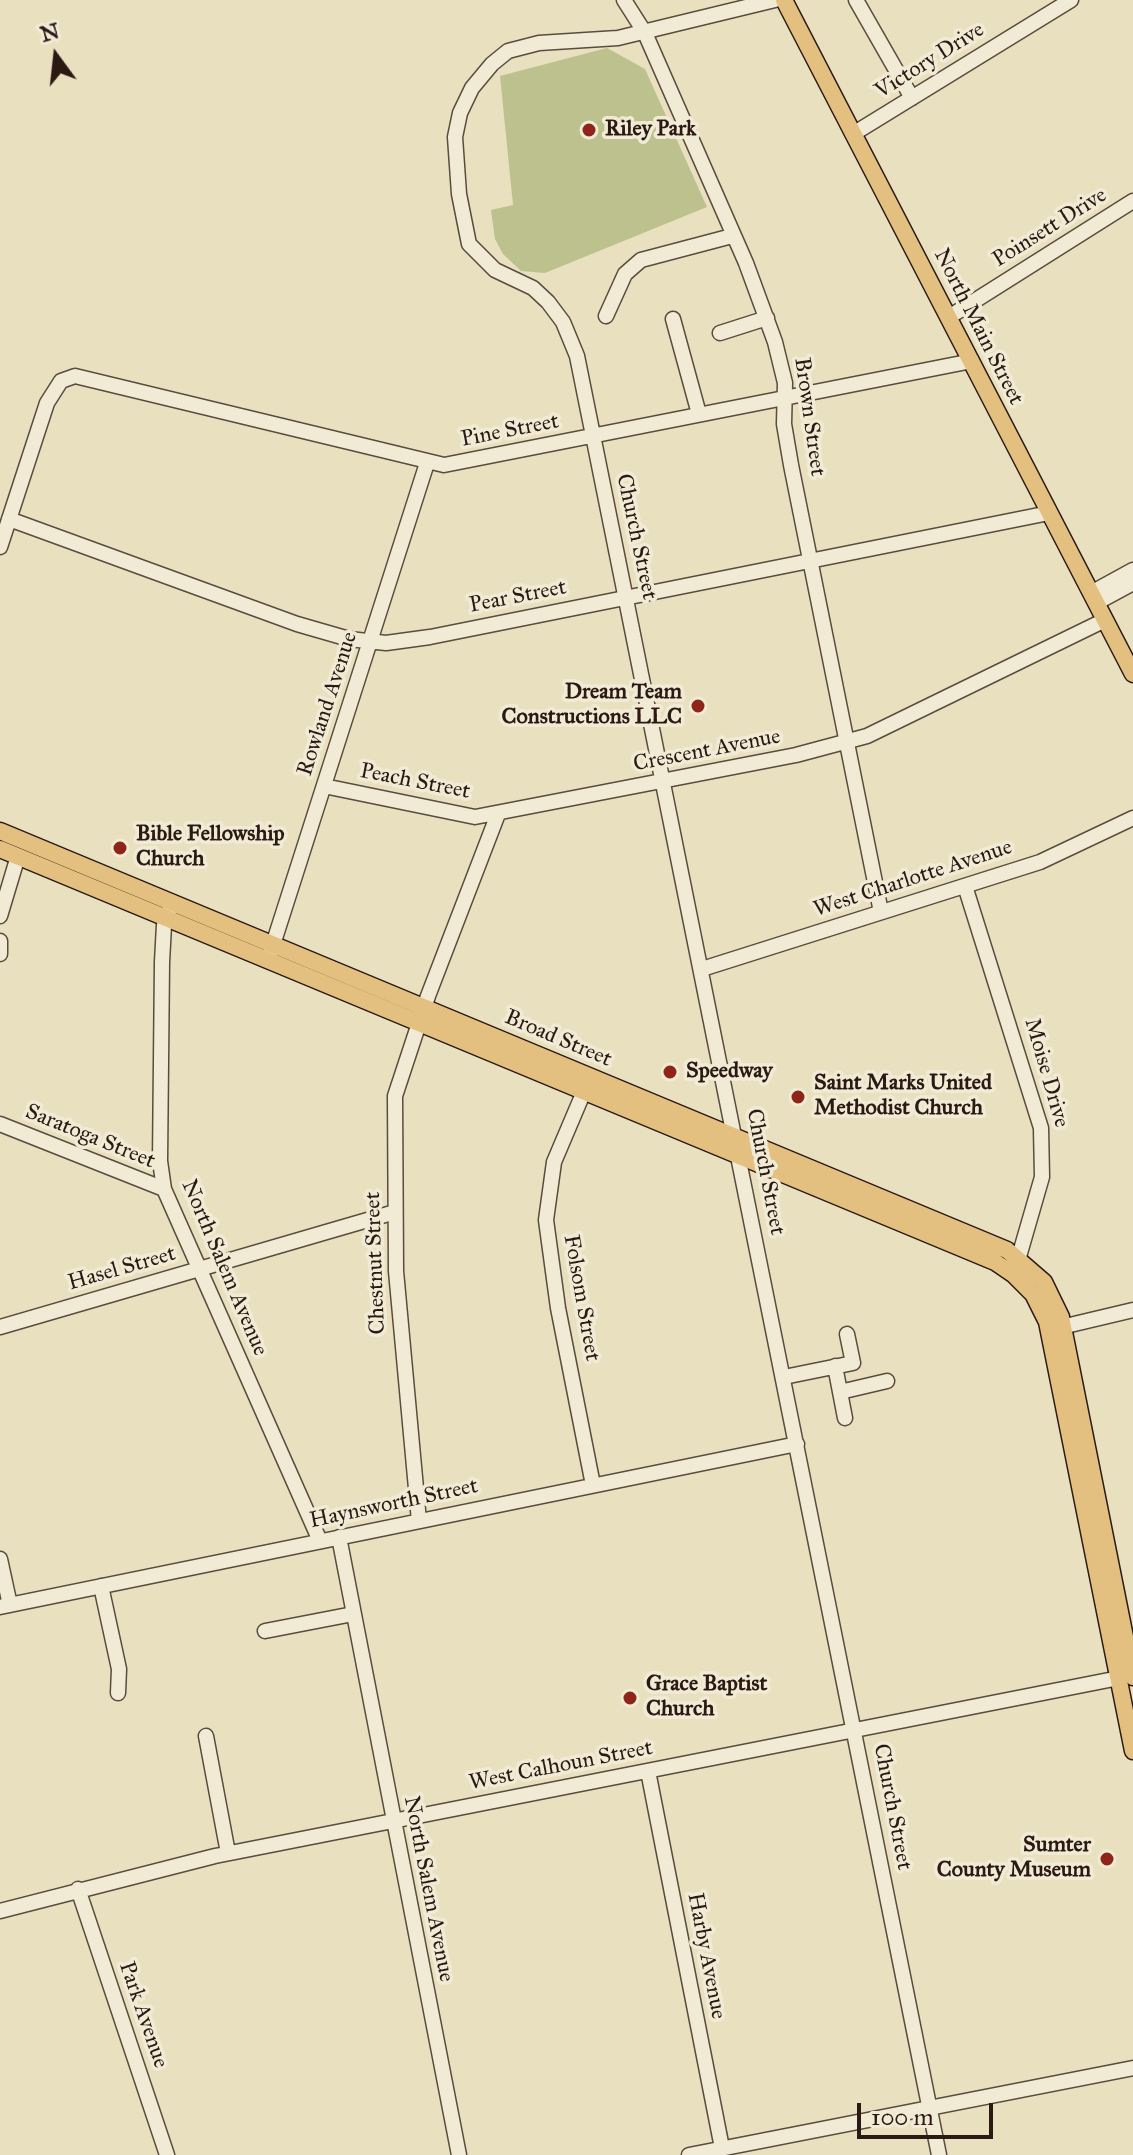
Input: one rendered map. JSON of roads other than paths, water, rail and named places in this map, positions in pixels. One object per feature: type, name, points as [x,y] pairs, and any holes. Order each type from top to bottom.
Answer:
[{"type":"main road","name":"North Main Street","points":[[784,0],[1133,674]]},
{"type":"main road","name":"Broad Street","points":[[0,831],[170,909],[422,1014],[588,1083],[736,1137],[998,1246],[1016,1267],[1056,1329],[1129,1676],[1133,1751]]},
{"type":"main road","name":"Broad Street","points":[[0,849],[170,909]]},
{"type":"main road","name":"Broad Street","points":[[588,1083],[739,1155],[995,1262],[1016,1267]]},
{"type":"street","name":"Brown Street","points":[[624,0],[645,33],[767,318],[785,383],[784,424],[881,912]]},
{"type":"street","points":[[645,33],[775,0]]},
{"type":"street","points":[[856,0],[912,98]]},
{"type":"street","name":"Victory Drive","points":[[853,134],[1071,0]]},
{"type":"street","name":"Church Street","points":[[645,33],[522,46],[508,51],[492,64],[472,88],[460,113],[455,137],[464,233],[479,257],[495,270],[533,288],[563,322],[577,356],[939,2155]]},
{"type":"street","name":"Poinsett Drive","points":[[949,317],[1133,201]]},
{"type":"street","points":[[606,316],[625,274],[641,260],[732,236]]},
{"type":"street","points":[[720,333],[767,318]]},
{"type":"street","points":[[673,319],[699,414]]},
{"type":"street","name":"Pine Street","points":[[7,508],[47,403],[61,381],[81,377],[427,463],[456,464],[972,361]]},
{"type":"street","name":"Rowland Avenue","points":[[271,951],[427,463]]},
{"type":"street","points":[[0,547],[7,508]]},
{"type":"street","name":"Pear Street","points":[[7,508],[274,616],[349,639],[370,642],[430,637],[1049,513]]},
{"type":"street","points":[[1094,598],[1133,570]]},
{"type":"street","points":[[1094,598],[1133,583]]},
{"type":"street","name":"Crescent Avenue","points":[[498,814],[847,743],[1105,620]]},
{"type":"street","name":"Peach Street","points":[[324,786],[453,814],[475,817],[498,814]]},
{"type":"street","points":[[422,1014],[498,814]]},
{"type":"street","name":"West Charlotte Avenue","points":[[702,969],[1061,854],[1133,818]]},
{"type":"street","points":[[0,916],[18,856]]},
{"type":"street","name":"Moise Drive","points":[[965,886],[1041,1128],[1042,1177],[1016,1267]]},
{"type":"street","name":"North Salem Avenue","points":[[170,909],[162,962],[160,1161],[164,1189],[320,1541]]},
{"type":"street","points":[[0,941],[0,954]]},
{"type":"street","name":"Chestnut Street","points":[[419,1521],[398,1311],[395,1096],[422,1014]]},
{"type":"street","name":"Folsom Street","points":[[588,1083],[554,1162],[546,1220],[558,1308],[593,1485]]},
{"type":"street","name":"Saratoga Street","points":[[0,1124],[164,1189]]},
{"type":"street","name":"Hasel Street","points":[[0,1327],[395,1212]]},
{"type":"street","points":[[1056,1329],[1133,1310]]},
{"type":"street","points":[[784,1377],[853,1363],[847,1334]]},
{"type":"street","points":[[835,1366],[845,1418]]},
{"type":"street","points":[[840,1392],[887,1381]]},
{"type":"street","name":"Haynsworth Street","points":[[5,1606],[797,1444]]},
{"type":"street","name":"North Salem Avenue","points":[[339,1537],[459,2155]]},
{"type":"street","points":[[0,1559],[5,1606]]},
{"type":"street","points":[[101,1586],[119,1669],[118,1693]]},
{"type":"street","points":[[265,1631],[353,1614]]},
{"type":"street","name":"West Calhoun Street","points":[[0,1911],[228,1853],[1129,1676]]},
{"type":"street","points":[[206,1736],[228,1853]]},
{"type":"street","name":"Harby Avenue","points":[[648,1771],[722,2148]]},
{"type":"street","name":"Park Avenue","points":[[78,1889],[167,2155]]},
{"type":"street","points":[[689,2155],[1133,2068]]},
{"type":"place","name":"Riley Park","points":[[589,130]]},
{"type":"place","name":"Dream Team Constructions LLC","points":[[698,706]]},
{"type":"place","name":"Bible Fellowship Church","points":[[120,848]]},
{"type":"place","name":"Speedway","points":[[670,1072]]},
{"type":"place","name":"Saint Marks United Methodist Church","points":[[798,1097]]},
{"type":"place","name":"Grace Baptist Church","points":[[630,1698]]},
{"type":"place","name":"Sumter County Museum","points":[[1107,1859]]}]
